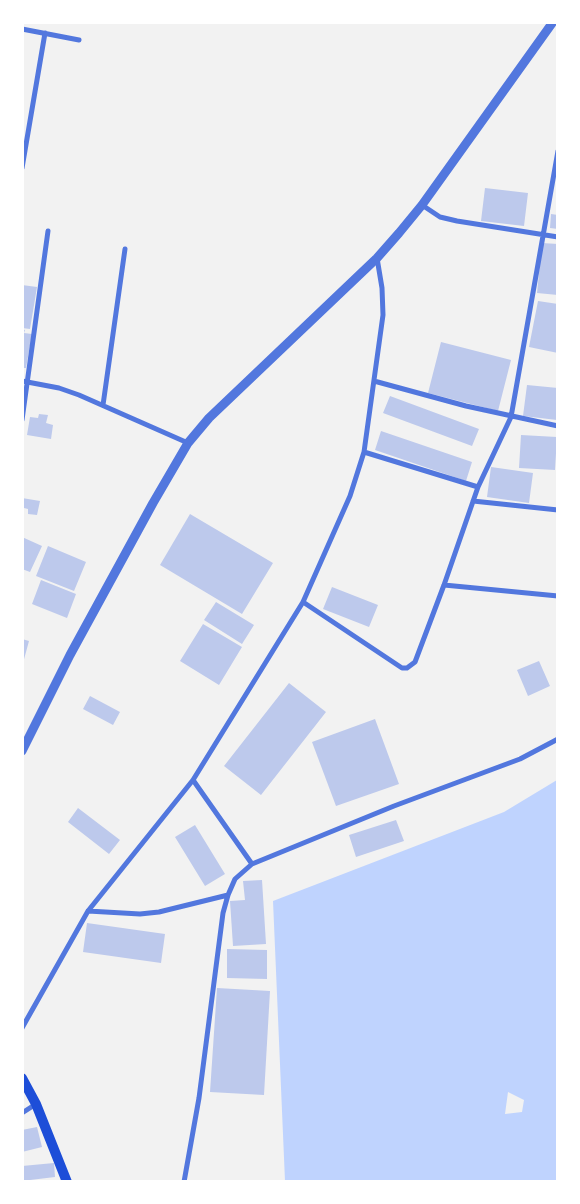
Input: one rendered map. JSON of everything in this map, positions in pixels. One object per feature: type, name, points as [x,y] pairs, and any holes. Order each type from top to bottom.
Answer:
[{"type":"main road","points":[[22,1078],[36,1104],[67,1182]]},
{"type":"street","points":[[22,751],[70,655],[188,443],[232,394],[377,258],[422,205],[553,22]]},
{"type":"street","points":[[22,29],[79,40]]},
{"type":"street","points":[[22,168],[45,34]]},
{"type":"street","points":[[303,602],[398,665],[407,668],[415,662],[478,488],[511,417],[558,151]]},
{"type":"street","points":[[422,205],[440,216],[457,221],[558,237]]},
{"type":"street","points":[[22,420],[48,231]]},
{"type":"street","points":[[103,405],[125,250]]},
{"type":"street","points":[[22,1028],[88,911],[192,780],[303,602],[350,496],[364,452],[383,315],[382,288],[377,258]]},
{"type":"street","points":[[26,381],[59,388],[103,405],[188,443]]},
{"type":"street","points":[[374,381],[511,417],[558,426]]},
{"type":"street","points":[[364,452],[478,488]]},
{"type":"street","points":[[473,502],[558,510]]},
{"type":"street","points":[[444,585],[558,596]]},
{"type":"street","points":[[184,1182],[199,1098],[223,913],[235,879],[252,864],[394,806],[520,759],[558,739]]},
{"type":"street","points":[[192,780],[252,864]]},
{"type":"street","points":[[88,911],[140,914],[159,912],[228,895]]},
{"type":"street","points":[[22,1113],[36,1104]]},
{"type":"water","points":[[557,780],[557,1181],[285,1181],[273,901],[504,812]],"holes":[[[508,1092],[524,1100],[522,1112],[505,1114]]]},
{"type":"building","points":[[485,188],[528,193],[524,226],[481,221]]},
{"type":"building","points":[[551,214],[558,215],[558,229],[550,228]]},
{"type":"building","points":[[542,243],[558,244],[558,295],[537,293]]},
{"type":"building","points":[[22,285],[37,287],[30,329],[22,328]]},
{"type":"building","points":[[538,301],[558,304],[558,353],[529,347]]},
{"type":"building","points":[[22,329],[25,330],[24,333],[32,334],[26,368],[22,368]]},
{"type":"building","points":[[441,342],[511,360],[498,411],[428,393]]},
{"type":"building","points":[[527,385],[558,388],[557,420],[523,416]]},
{"type":"building","points":[[390,396],[479,429],[472,446],[383,413]]},
{"type":"building","points":[[39,414],[48,415],[46,423],[53,425],[51,439],[27,435],[30,417],[38,418]]},
{"type":"building","points":[[381,431],[472,462],[466,481],[375,450]]},
{"type":"building","points":[[521,435],[557,437],[555,470],[519,468]]},
{"type":"building","points":[[491,467],[533,473],[529,503],[487,497]]},
{"type":"building","points":[[22,498],[40,501],[37,515],[28,514],[28,509],[22,506]]},
{"type":"building","points":[[190,514],[273,563],[242,614],[160,565]]},
{"type":"building","points":[[22,537],[42,546],[30,572],[22,569]]},
{"type":"building","points":[[48,546],[86,562],[74,591],[36,576]]},
{"type":"building","points":[[41,580],[76,594],[67,618],[32,604]]},
{"type":"building","points":[[332,587],[378,605],[369,627],[323,609]]},
{"type":"building","points":[[216,602],[254,625],[242,644],[204,620]]},
{"type":"building","points":[[203,624],[242,647],[219,685],[180,661]]},
{"type":"building","points":[[22,639],[29,641],[23,663],[22,663]]},
{"type":"building","points":[[539,661],[550,686],[528,696],[517,670]]},
{"type":"building","points":[[289,683],[326,712],[261,795],[224,766]]},
{"type":"building","points":[[90,696],[120,712],[113,725],[83,709]]},
{"type":"building","points":[[375,719],[399,784],[336,806],[312,742]]},
{"type":"building","points":[[78,808],[120,840],[109,854],[68,822]]},
{"type":"building","points":[[396,820],[404,841],[356,857],[349,835]]},
{"type":"building","points":[[195,825],[225,874],[205,886],[175,837]]},
{"type":"building","points":[[262,880],[266,944],[233,946],[230,901],[245,900],[243,881]]},
{"type":"building","points":[[87,923],[165,934],[161,963],[83,952]]},
{"type":"building","points":[[227,949],[267,950],[267,979],[227,978]]},
{"type":"building","points":[[217,988],[270,991],[264,1095],[210,1092]]},
{"type":"building","points":[[37,1127],[42,1147],[22,1152],[22,1130]]},
{"type":"building","points":[[54,1163],[55,1177],[22,1181],[22,1166]]}]
